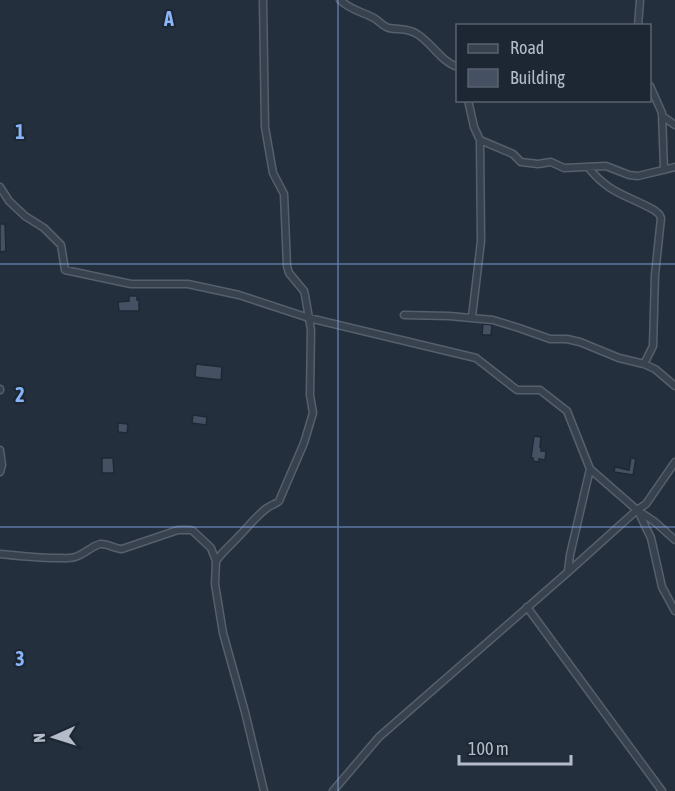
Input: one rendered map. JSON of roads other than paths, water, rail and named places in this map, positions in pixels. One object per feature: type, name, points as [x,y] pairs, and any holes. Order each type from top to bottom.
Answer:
[{"type":"street","points":[[216,561],[268,506],[278,503],[304,443],[313,413],[310,395],[309,318],[304,291],[286,266],[284,194],[273,173],[266,134],[263,0]]},
{"type":"street","points":[[340,0],[358,13],[374,18],[388,28],[414,32],[426,40],[451,65],[456,66]]},
{"type":"street","points":[[638,24],[640,0]]},
{"type":"street","points":[[651,88],[662,113],[664,170]]},
{"type":"street","points":[[468,102],[474,127],[480,140],[481,241],[472,317]]},
{"type":"street","points":[[662,116],[675,125]]},
{"type":"street","points":[[480,140],[513,154],[521,162],[538,164],[551,162],[564,168],[606,166],[638,176],[675,167]]},
{"type":"street","points":[[588,167],[609,188],[654,210],[661,218],[655,275],[653,346],[644,364]]},
{"type":"street","points":[[0,187],[9,201],[25,216],[44,228],[61,245],[65,270],[131,284],[188,284],[239,296],[309,318],[476,358],[517,390],[540,390],[567,411],[590,470],[675,540]]},
{"type":"street","points":[[404,315],[472,317],[493,320],[550,339],[580,342],[619,358],[655,369],[675,386]]},
{"type":"street","points":[[0,450],[2,465],[0,472]]},
{"type":"street","points":[[333,791],[379,737],[646,504],[675,462]]},
{"type":"street","points":[[568,572],[590,470]]},
{"type":"street","points":[[637,510],[651,538],[662,587],[675,611]]},
{"type":"street","points":[[0,554],[72,558],[98,545],[122,549],[183,529],[193,531],[213,551],[216,561],[215,584],[223,633],[264,791]]},
{"type":"street","points":[[527,607],[662,791]]}]
